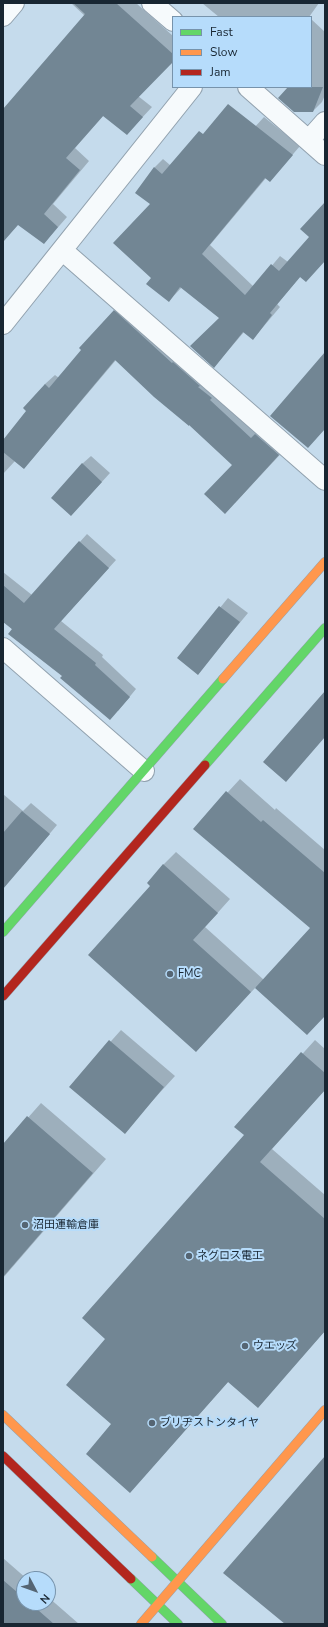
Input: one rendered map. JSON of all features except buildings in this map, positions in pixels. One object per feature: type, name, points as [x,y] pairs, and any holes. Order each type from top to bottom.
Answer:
[{"type":"street","points":[[3,16],[14,3]]},
{"type":"street","points":[[152,3],[172,20]]},
{"type":"street","points":[[3,324],[191,88]]},
{"type":"street","points":[[249,88],[325,155]]},
{"type":"street","points":[[309,140],[325,122]]},
{"type":"street","points":[[62,250],[325,480]]},
{"type":"street","points":[[3,932],[325,562]]},
{"type":"street","points":[[3,996],[325,628]]},
{"type":"street","points":[[3,648],[144,771]]},
{"type":"street","points":[[141,1624],[325,1410]]},
{"type":"street","points":[[3,1415],[176,1582],[222,1624]]},
{"type":"street","points":[[3,1456],[178,1624]]},
{"type":"traffic: fast","points":[[205,765],[325,628]]},
{"type":"traffic: fast","points":[[3,932],[223,679]]},
{"type":"traffic: fast","points":[[152,1557],[222,1624]]},
{"type":"traffic: fast","points":[[131,1579],[178,1624]]},
{"type":"traffic: slow","points":[[223,679],[325,562]]},
{"type":"traffic: slow","points":[[141,1624],[325,1410]]},
{"type":"traffic: slow","points":[[3,1415],[152,1557]]},
{"type":"traffic: jam","points":[[3,996],[205,765]]},
{"type":"traffic: jam","points":[[3,1456],[131,1579]]},
{"type":"place","name":"FMC","points":[[170,974]]},
{"type":"place","name":"沼田運輸倉庫","points":[[25,1225]]},
{"type":"place","name":"ネグロス電工","points":[[189,1256]]},
{"type":"place","name":"ウエッズ","points":[[245,1346]]},
{"type":"place","name":"ブリヂストンタイヤ","points":[[152,1423]]}]
